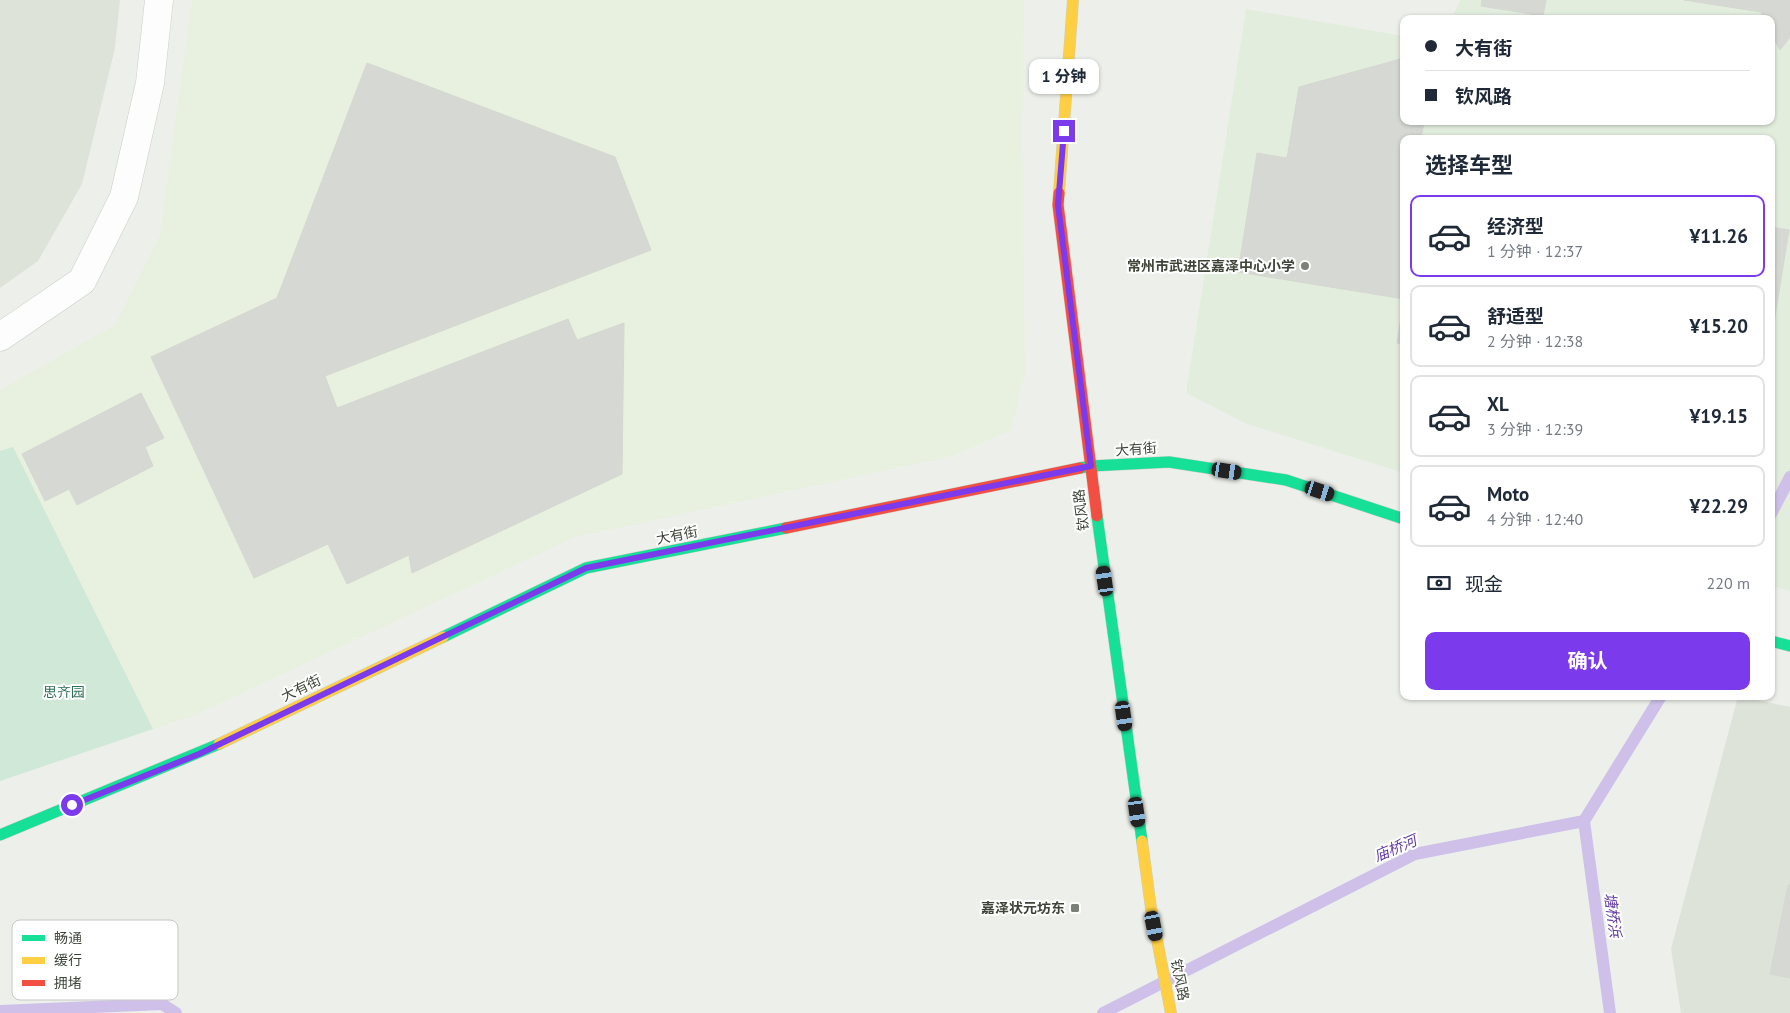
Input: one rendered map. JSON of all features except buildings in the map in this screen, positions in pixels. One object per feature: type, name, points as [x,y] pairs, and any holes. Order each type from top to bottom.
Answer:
[{"type":"street","points":[[0,337],[82,282],[124,197],[150,83],[159,0]]},
{"type":"street","name":"钦风路","points":[[1074,0],[1058,205],[1091,466],[1151,908],[1171,1013]]},
{"type":"street","name":"大有街","points":[[0,835],[199,754],[586,568],[1091,466],[1169,462],[1286,480],[1400,518]]},
{"type":"street","points":[[1775,643],[1790,646]]},
{"type":"shaded area","points":[[0,0],[120,0],[115,48],[82,184],[38,261],[0,288]]},
{"type":"shaded area","points":[[192,0],[1024,0],[1022,129],[1025,373],[1011,430],[952,456],[575,537],[195,715],[0,781],[0,390],[115,325],[160,234]]},
{"type":"shaded area","name":"常州市武进区嘉泽中心小学","points":[[1460,0],[1790,0],[1790,591],[1775,587],[1775,135],[1400,135],[1400,472],[1247,424],[1186,393],[1246,9],[1400,35],[1400,125],[1775,125],[1775,15],[1453,15]]},
{"type":"shaded area","points":[[1737,700],[1757,700],[1790,707],[1790,1013],[1681,1013],[1671,949]]},
{"type":"green space","name":"思齐园","points":[[13,447],[153,729],[0,781],[0,451]]},
{"type":"waterway","name":"庙桥河","points":[[1775,506],[1790,477]]},
{"type":"waterway","name":"庙桥河","points":[[1103,1013],[1415,854],[1584,821],[1659,700]]},
{"type":"waterway","name":"塘桥浜","points":[[1584,821],[1610,1013]]},
{"type":"waterway","name":"庙桥河","points":[[0,1011],[162,1004],[176,1013]]},
{"type":"traffic: fast","points":[[1080,468],[1169,462],[1286,480],[1400,518]]},
{"type":"traffic: fast","points":[[1097,516],[1142,841]]},
{"type":"traffic: fast","points":[[443,637],[586,568],[786,528]]},
{"type":"traffic: fast","points":[[1775,642],[1790,646]]},
{"type":"traffic: fast","points":[[0,835],[219,744]]},
{"type":"traffic: slow","points":[[1059,193],[1073,0]]},
{"type":"traffic: slow","points":[[219,744],[443,637]]},
{"type":"traffic: slow","points":[[1142,841],[1151,908],[1171,1013]]},
{"type":"traffic: jam","points":[[1059,193],[1058,205],[1097,516]]},
{"type":"traffic: jam","points":[[786,528],[1080,468]]},
{"type":"place","name":"常州市武进区嘉泽中心小学","points":[[1305,266]]},
{"type":"place","name":"嘉泽状元坊东","points":[[1075,908]]},
{"type":"route","points":[[72,805],[199,754],[586,568],[1091,466],[1058,205],[1064,131]]}]
